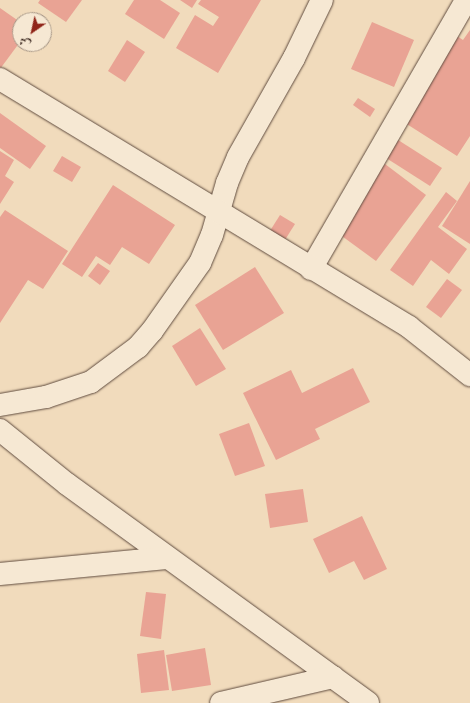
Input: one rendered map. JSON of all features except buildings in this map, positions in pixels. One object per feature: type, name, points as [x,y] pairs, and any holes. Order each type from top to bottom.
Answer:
[{"type":"street","points":[[0,405],[46,397],[90,382],[138,347],[200,263],[212,235],[218,213],[238,157],[294,58],[322,0]]},
{"type":"street","points":[[311,269],[466,0]]},
{"type":"street","points":[[0,79],[218,213],[409,327],[470,375]]},
{"type":"street","points":[[0,430],[67,484],[166,558],[368,703]]},
{"type":"street","points":[[0,574],[166,558]]},
{"type":"street","points":[[221,703],[333,677]]}]
